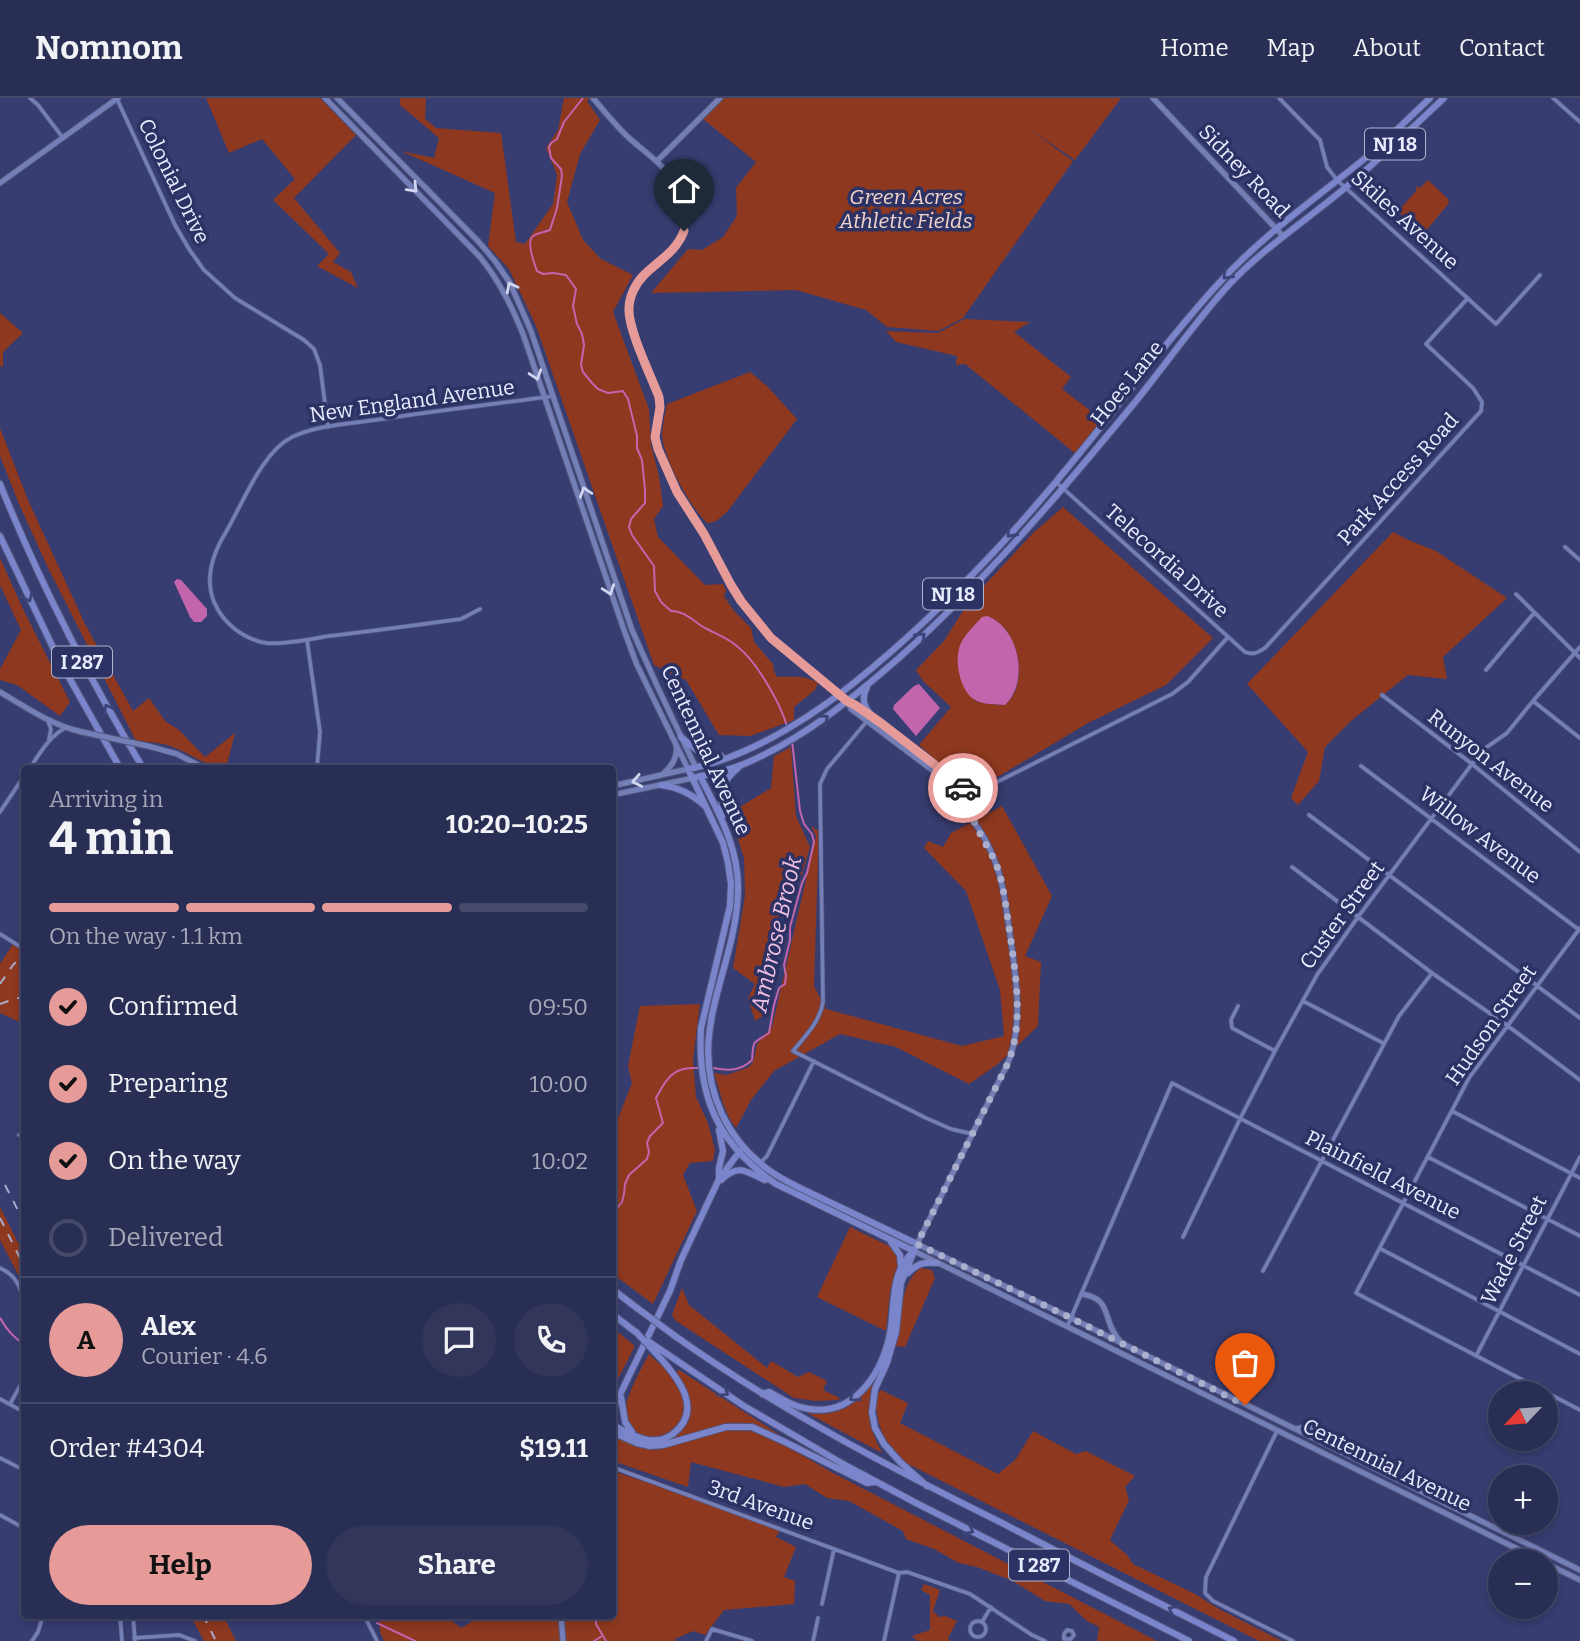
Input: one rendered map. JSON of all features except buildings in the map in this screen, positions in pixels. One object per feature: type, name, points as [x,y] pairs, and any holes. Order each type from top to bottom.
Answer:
[{"type":"highway","name":"Hoes Lane","points":[[839,695],[923,624],[996,550],[1056,482],[1233,268],[1370,154],[1430,98]]},
{"type":"highway","name":"Hoes Lane","points":[[847,701],[958,603],[1025,533],[1226,288],[1283,236],[1345,188],[1444,98]]},
{"type":"highway","name":"I 287","points":[[0,484],[66,631],[141,765]]},
{"type":"highway","name":"I 287","points":[[0,536],[58,657],[118,765]]},
{"type":"highway","points":[[870,683],[863,702],[871,720]]},
{"type":"highway","name":"NJ 18","points":[[692,768],[730,756],[777,734],[839,695]]},
{"type":"highway","name":"NJ 18","points":[[724,824],[721,791],[727,778],[742,765],[800,735],[847,701]]},
{"type":"highway","points":[[678,739],[702,754],[713,757],[730,756]]},
{"type":"highway","points":[[697,777],[742,765]]},
{"type":"highway","name":"Centennial Avenue","points":[[692,768],[731,841],[738,891],[733,930],[708,1033],[705,1063]]},
{"type":"highway","name":"Centennial Avenue","points":[[697,777],[723,843],[731,884],[730,906],[701,1028],[708,1101],[717,1121],[756,1170],[776,1184],[891,1241],[915,1248]]},
{"type":"highway","points":[[661,785],[675,786],[708,809]]},
{"type":"highway","name":"Centennial Avenue","points":[[706,1074],[741,1150],[793,1184],[915,1248]]},
{"type":"highway","points":[[717,1121],[723,1151],[718,1181]]},
{"type":"highway","points":[[616,1404],[670,1291],[681,1260],[718,1181],[741,1150]]},
{"type":"highway","points":[[718,1181],[739,1170],[776,1184]]},
{"type":"highway","points":[[891,1241],[900,1255],[901,1268]]},
{"type":"highway","points":[[762,1394],[769,1392],[797,1406],[819,1410],[838,1407],[857,1396],[872,1378],[887,1344],[891,1330],[894,1288],[907,1256],[915,1248]]},
{"type":"highway","points":[[915,1248],[900,1291],[896,1332],[887,1363],[875,1389],[872,1412],[884,1444],[927,1486]]},
{"type":"highway","points":[[904,1277],[919,1263],[937,1263]]},
{"type":"highway","name":"I 287","points":[[616,1292],[675,1336],[762,1394],[833,1436],[1234,1641]]},
{"type":"highway","points":[[616,1317],[665,1358],[685,1392],[687,1405],[684,1421],[667,1438],[648,1440],[616,1427]]},
{"type":"highway","name":"I 287","points":[[665,1358],[876,1482],[1189,1641]]},
{"type":"highway","points":[[621,1395],[625,1422],[636,1436]]},
{"type":"highway","points":[[616,1434],[637,1444],[650,1446],[726,1427],[752,1427],[867,1483],[876,1482]]},
{"type":"main road","points":[[0,183],[117,98]]},
{"type":"main road","name":"Centennial Avenue","points":[[325,98],[481,257],[496,277],[518,321],[625,633],[638,665],[692,768]]},
{"type":"main road","name":"Centennial Avenue","points":[[337,98],[478,241],[510,283],[554,396],[632,630],[678,739]]},
{"type":"main road","points":[[593,98],[617,126],[657,161],[680,190],[685,209],[685,225],[681,238],[672,252],[635,285],[629,309],[632,328],[659,397],[655,437],[658,449],[677,492],[741,601],[771,638],[847,701],[851,709],[934,764],[956,785],[970,793],[975,824]]},
{"type":"main road","points":[[657,161],[720,98]]},
{"type":"main road","name":"Sidney Road","points":[[1153,98],[1283,236]]},
{"type":"main road","points":[[0,692],[48,721],[65,728],[177,754],[198,765]]},
{"type":"main road","points":[[871,720],[940,776],[948,788],[952,808],[962,811],[975,824],[991,852],[1002,887],[1014,968],[1016,1015],[1011,1056],[915,1248]]},
{"type":"main road","points":[[662,775],[674,761],[678,739]]},
{"type":"main road","points":[[616,785],[692,768]]},
{"type":"main road","points":[[616,794],[697,777]]},
{"type":"main road","points":[[950,795],[954,790],[963,788]]},
{"type":"main road","points":[[962,811],[971,804]]},
{"type":"main road","name":"Centennial Avenue","points":[[915,1248],[937,1263],[1517,1549]]},
{"type":"main road","name":"Centennial Avenue","points":[[915,1248],[1071,1318],[1580,1570]]},
{"type":"main road","points":[[1082,1294],[1100,1300],[1111,1329],[1125,1345]]},
{"type":"main road","points":[[1293,1429],[1309,1424],[1317,1440]]},
{"type":"main road","name":"Centennial Avenue","points":[[1558,1569],[1580,1580]]},
{"type":"main road","points":[[561,1619],[563,1641]]},
{"type":"street","points":[[30,98],[63,138]]},
{"type":"street","name":"Colonial Drive","points":[[117,98],[175,225],[200,264],[235,299],[304,340],[314,349],[320,365],[328,427]]},
{"type":"street","name":"Skiles Avenue","points":[[1279,98],[1320,140],[1326,167],[1337,180],[1496,324],[1540,275]]},
{"type":"street","points":[[1553,98],[1580,122]]},
{"type":"street","name":"Park Access Road","points":[[1228,637],[1252,655],[1265,648],[1479,413],[1482,402],[1474,388],[1426,344],[1468,298]]},
{"type":"street","name":"New England Avenue","points":[[480,609],[461,619],[266,643],[233,628],[222,616],[210,588],[210,567],[218,545],[271,455],[293,437],[328,427],[554,396]]},
{"type":"street","name":"Telecordia Drive","points":[[963,788],[972,791],[985,788],[1172,694],[1188,682],[1228,637],[1056,482]]},
{"type":"street","points":[[1565,547],[1580,560]]},
{"type":"street","points":[[1516,594],[1580,658]]},
{"type":"street","points":[[1486,670],[1534,613]]},
{"type":"street","points":[[307,640],[320,732],[317,765]]},
{"type":"street","name":"Custer Street","points":[[1183,1237],[1275,1051],[1317,975],[1472,764],[1487,747],[1507,733],[1580,647]]},
{"type":"street","name":"Runyon Avenue","points":[[1381,695],[1472,764],[1580,852]]},
{"type":"street","points":[[1533,701],[1580,738]]},
{"type":"street","points":[[871,720],[827,769],[820,785],[823,1002],[816,1022],[793,1051],[926,1118],[951,1129],[973,1134]]},
{"type":"street","points":[[48,721],[51,729],[49,741]]},
{"type":"street","points":[[32,765],[49,741],[65,728]]},
{"type":"street","name":"Willow Avenue","points":[[1361,766],[1580,929]]},
{"type":"street","points":[[0,812],[21,780]]},
{"type":"street","name":"Telecordia Drive","points":[[971,804],[985,788]]},
{"type":"street","points":[[1309,815],[1580,1018]]},
{"type":"street","points":[[1292,867],[1580,1080]]},
{"type":"street","name":"Hudson Street","points":[[1476,1356],[1356,1293],[1469,1078],[1580,929]]},
{"type":"street","points":[[0,934],[21,947]]},
{"type":"street","points":[[1263,1271],[1383,1044],[1399,1016],[1432,973]]},
{"type":"street","points":[[1303,1001],[1383,1044]]},
{"type":"street","points":[[1238,1006],[1231,1020],[1232,1028],[1275,1051]]},
{"type":"street","points":[[760,1163],[767,1156],[814,1061]]},
{"type":"street","name":"Plainfield Avenue","points":[[1082,1294],[1172,1083],[1580,1295]]},
{"type":"street","points":[[1452,1111],[1580,1178]]},
{"type":"street","points":[[1428,1157],[1580,1236]]},
{"type":"street","name":"Wade Street","points":[[1476,1356],[1580,1157]]},
{"type":"street","points":[[1381,1249],[1580,1354]]},
{"type":"street","points":[[0,1268],[17,1280],[21,1293]]},
{"type":"street","points":[[1067,1327],[1082,1294]]},
{"type":"street","points":[[1476,1356],[1580,1410]]},
{"type":"street","points":[[10,1404],[21,1384]]},
{"type":"street","points":[[0,1399],[21,1410]]},
{"type":"street","points":[[1276,1431],[1206,1577],[1205,1593],[1213,1601],[1293,1641]]},
{"type":"street","points":[[0,1458],[21,1469]]},
{"type":"street","name":"3rd Avenue","points":[[616,1468],[899,1573]]},
{"type":"street","points":[[0,1515],[21,1526]]},
{"type":"street","points":[[822,1604],[834,1549]]},
{"type":"street","points":[[884,1641],[899,1573],[907,1572],[970,1594],[1045,1641]]},
{"type":"street","points":[[982,1622],[991,1607]]},
{"type":"street","points":[[813,1641],[818,1618]]},
{"type":"street","points":[[32,1641],[42,1619]]},
{"type":"street","points":[[120,1619],[122,1641]]},
{"type":"street","points":[[133,1619],[134,1639],[179,1635],[195,1641]]},
{"type":"street","points":[[366,1619],[377,1641]]},
{"type":"street","points":[[977,1621],[982,1622],[985,1632],[979,1636],[970,1632],[971,1625],[977,1621]]},
{"type":"street","points":[[706,1641],[712,1629],[752,1641]]},
{"type":"green space","points":[[206,98],[320,98],[356,135],[294,198],[340,253],[333,262],[351,272],[358,288],[317,266],[329,254],[273,200],[295,179],[262,139],[229,153]]},
{"type":"green space","points":[[400,98],[426,98],[425,119],[436,128],[501,133],[516,242],[525,244],[553,204],[557,175],[546,148],[558,130],[564,98],[590,98],[587,101],[600,120],[580,154],[567,202],[583,240],[601,259],[633,275],[613,312],[649,409],[651,445],[663,506],[654,519],[658,537],[705,585],[723,584],[726,590],[724,596],[751,628],[754,642],[773,664],[777,677],[803,678],[818,683],[815,690],[794,707],[794,720],[750,736],[719,735],[686,680],[654,665],[536,326],[509,269],[488,246],[495,193],[401,151],[434,158],[439,138],[400,105]]},
{"type":"green space","name":"Green Acres Athletic Fields","points":[[724,98],[1121,98],[1075,160],[1028,128],[1073,161],[963,318],[938,331],[887,327],[866,310],[796,290],[651,293],[688,249],[702,250],[723,237],[737,216],[736,188],[756,162],[703,119]]},
{"type":"green space","points":[[1428,180],[1449,203],[1422,233],[1401,215],[1400,209],[1416,191],[1417,186],[1420,188]]},
{"type":"green space","points":[[0,313],[23,333],[3,352],[3,367],[0,366]]},
{"type":"green space","points":[[964,319],[1030,322],[1014,332],[1071,377],[1062,389],[1104,421],[1076,454],[965,364],[956,365],[957,356],[896,342],[886,331],[938,333]]},
{"type":"green space","points":[[750,372],[768,387],[797,419],[727,512],[715,521],[707,523],[685,494],[667,455],[662,433],[667,404]]},
{"type":"green space","points":[[0,428],[28,500],[85,624],[133,711],[149,698],[165,721],[179,730],[205,757],[235,733],[227,765],[211,765],[169,746],[136,741],[48,568],[0,456]]},
{"type":"green space","points":[[1063,507],[1213,638],[1166,685],[1088,723],[1001,775],[975,787],[956,781],[919,745],[951,707],[923,681],[916,670],[944,641],[968,603],[1033,533]],"holes":[[[993,618],[1008,632],[1017,652],[1018,681],[1005,705],[975,701]]]},
{"type":"green space","points":[[1393,532],[1436,551],[1507,598],[1443,657],[1447,679],[1408,675],[1352,720],[1325,747],[1319,781],[1298,805],[1291,798],[1308,752],[1247,684]]},
{"type":"green space","points":[[0,558],[70,702],[60,716],[17,685],[0,680],[0,669],[21,630],[0,585]]},
{"type":"green space","points":[[791,747],[796,816],[810,847],[800,881],[785,890],[777,925],[784,937],[766,991],[769,1012],[755,1021],[748,998],[755,984],[733,968],[745,896],[744,858],[728,809],[740,807],[771,788],[774,756]]},
{"type":"green space","points":[[1002,806],[1052,896],[1025,956],[1041,962],[1038,1026],[998,1064],[969,1084],[896,1047],[840,1034],[774,1071],[751,1100],[736,1128],[725,1109],[714,1073],[727,1075],[749,1067],[753,1062],[757,1044],[772,1027],[816,836],[811,826],[819,831],[814,986],[826,1009],[962,1046],[1004,1036],[1000,990],[966,891],[924,848],[928,841],[943,847],[951,833]]},
{"type":"green space","points":[[14,942],[21,947],[21,1023],[0,1013],[0,964]]},
{"type":"green space","points":[[700,1004],[693,1059],[696,1097],[708,1123],[715,1150],[713,1161],[690,1163],[683,1175],[697,1211],[653,1304],[616,1276],[616,1123],[632,1083],[628,1066],[640,1006]]},
{"type":"green space","points":[[0,1207],[21,1248],[21,1280],[0,1240]]},
{"type":"green space","points":[[850,1227],[891,1247],[897,1255],[898,1268],[890,1292],[886,1331],[817,1297]]},
{"type":"green space","points":[[921,1268],[932,1270],[935,1278],[905,1347],[896,1346],[905,1292],[914,1274]]},
{"type":"green space","points":[[682,1288],[689,1305],[767,1368],[771,1361],[798,1377],[809,1372],[827,1381],[823,1390],[840,1398],[816,1401],[794,1398],[676,1321],[672,1315]]},
{"type":"green space","points":[[616,1330],[635,1346],[616,1383]]},
{"type":"green space","points":[[649,1354],[678,1385],[684,1407],[681,1420],[672,1430],[661,1436],[649,1437],[638,1433],[629,1424],[626,1404]]},
{"type":"green space","points":[[679,1370],[786,1439],[749,1425],[674,1439],[688,1414],[685,1389],[676,1372]]},
{"type":"green space","points":[[873,1383],[870,1418],[872,1431],[882,1453],[807,1413],[822,1414],[842,1409],[861,1398]]},
{"type":"green space","points":[[881,1390],[908,1403],[900,1423],[998,1474],[1016,1459],[1033,1431],[1076,1454],[1086,1451],[1135,1476],[1125,1487],[1129,1500],[1110,1540],[1133,1564],[1282,1641],[1259,1641],[908,1464],[887,1442],[880,1427],[875,1397]]},
{"type":"green space","points":[[745,1429],[777,1441],[833,1473],[1157,1641],[1097,1641],[1099,1627],[1087,1621],[1069,1604],[1045,1601],[1013,1581],[959,1563],[934,1549],[906,1539],[903,1531],[849,1501],[827,1498],[805,1484],[784,1487],[691,1462],[688,1487],[616,1462],[616,1437],[635,1446],[657,1449],[713,1434]]},
{"type":"green space","points":[[616,1472],[780,1530],[776,1537],[796,1547],[784,1577],[795,1581],[794,1604],[724,1610],[705,1635],[693,1631],[675,1641],[384,1641],[379,1619],[449,1619],[461,1628],[476,1619],[616,1619]]},
{"type":"green space","points":[[924,1584],[940,1590],[933,1611],[939,1617],[945,1616],[957,1621],[948,1638],[950,1641],[918,1641],[912,1636],[930,1630],[930,1595],[921,1590]]},
{"type":"green space","points":[[192,1619],[225,1619],[236,1641],[204,1641]]},
{"type":"shaded area","points":[[181,580],[207,609],[207,616],[201,622],[194,622],[190,617],[174,582]]},
{"type":"shaded area","points":[[987,616],[1007,631],[1017,656],[1017,683],[1013,695],[1005,705],[984,703],[971,697],[962,684],[958,667],[961,643],[982,617]]},
{"type":"shaded area","points":[[919,684],[940,708],[916,736],[893,709],[894,705]]},
{"type":"waterway","name":"Ambrose Brook","points":[[583,98],[549,147],[551,158],[561,169],[562,176],[550,230],[531,239],[534,263],[537,271],[543,274],[566,275],[576,289],[573,306],[584,345],[581,365],[583,372],[598,389],[608,393],[623,391],[628,399],[637,436],[637,448],[642,460],[645,490],[645,503],[631,519],[629,527],[654,566],[655,591],[661,602],[671,611],[685,615],[730,641],[745,654],[767,684],[787,726]]},
{"type":"waterway","name":"Ambrose Brook","points":[[714,1068],[734,1069],[752,1060],[754,1043],[769,1033],[779,988],[785,984],[784,965],[790,927],[814,842],[800,811],[792,741]]},
{"type":"waterway","name":"Ambrose Brook","points":[[616,1210],[622,1202],[629,1175],[647,1159],[650,1136],[663,1123],[656,1098],[666,1081],[681,1070],[708,1068]]},
{"type":"waterway","points":[[0,1318],[10,1333],[21,1342]]},
{"type":"waterway","name":"Ambrose Brook","points":[[596,1619],[606,1641]]},
{"type":"waterway","points":[[377,1623],[415,1641]]},
{"type":"waterway","points":[[594,1641],[602,1636]]},
{"type":"railway","points":[[0,984],[21,957]]},
{"type":"railway","points":[[0,1004],[21,998]]},
{"type":"railway","points":[[5,1185],[21,1216]]},
{"type":"railway","points":[[0,1218],[21,1260]]},
{"type":"railway","points":[[205,1619],[216,1641]]},
{"type":"way so far","points":[[963,788],[968,790],[971,796],[972,817],[991,852],[1002,887],[1016,988],[1015,1039],[1007,1065],[917,1244],[1245,1405]]},
{"type":"route","points":[[684,231],[672,252],[635,285],[629,309],[632,328],[659,397],[656,442],[671,481],[741,601],[771,638],[847,701],[881,723],[963,788]]}]
